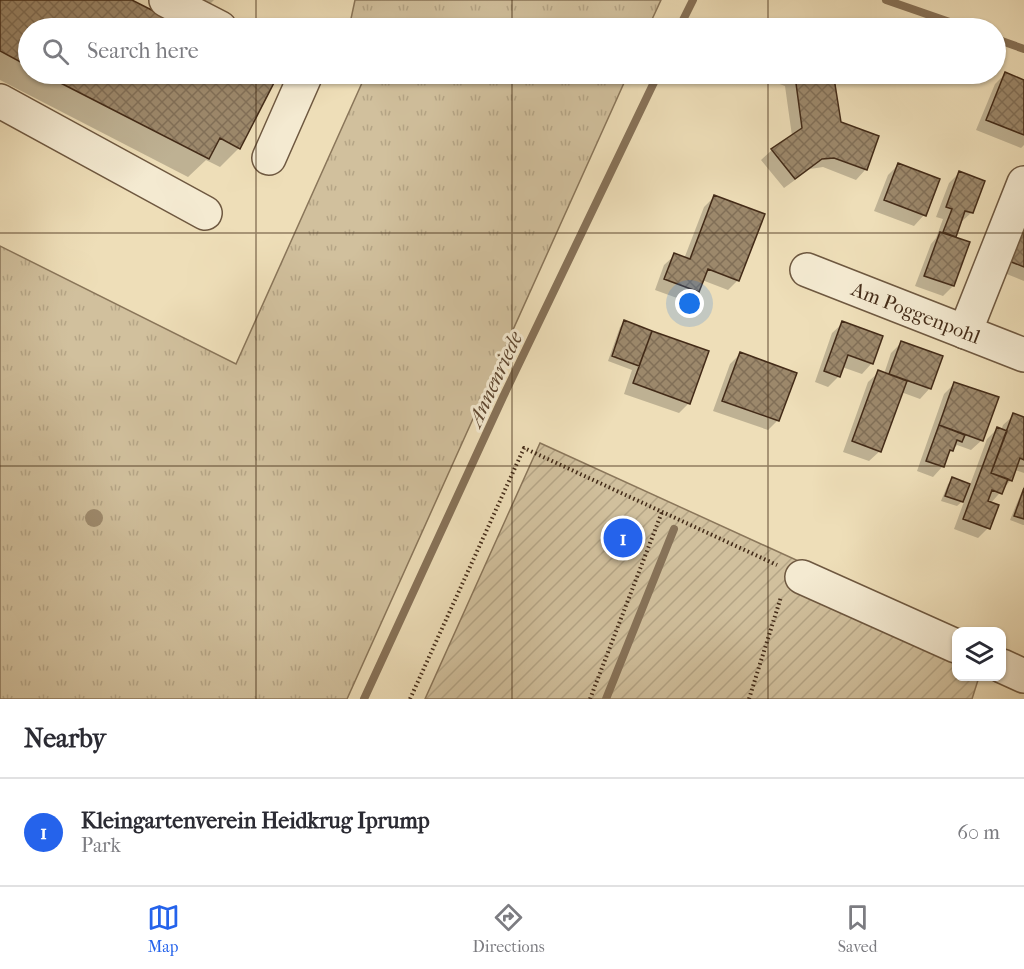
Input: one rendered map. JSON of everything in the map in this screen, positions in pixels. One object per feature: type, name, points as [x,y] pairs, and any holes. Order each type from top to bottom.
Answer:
[{"type":"street","points":[[166,0],[201,18]]},
{"type":"street","points":[[269,158],[302,84]]},
{"type":"street","points":[[0,101],[205,213]]},
{"type":"street","points":[[966,332],[1024,183]]},
{"type":"street","name":"Am Poggenpohl","points":[[807,270],[1024,355]]},
{"type":"street","points":[[796,573],[952,644]]},
{"type":"street","points":[[1006,668],[1024,676]]},
{"type":"path","points":[[410,699],[524,448],[796,573],[748,699]]},
{"type":"path","points":[[590,699],[662,512]]},
{"type":"green space","points":[[355,0],[661,0],[653,18],[351,18]]},
{"type":"green space","points":[[362,84],[624,84],[347,699],[0,699],[0,246],[236,364]]},
{"type":"green space","points":[[540,443],[952,631],[952,681],[978,681],[972,699],[425,699]]},
{"type":"building","points":[[0,0],[132,0],[167,18],[18,18],[18,61],[0,51]]},
{"type":"building","points":[[1006,72],[1024,80],[1024,135],[986,120],[1000,84],[1006,84]]},
{"type":"building","points":[[63,84],[273,84],[240,149],[220,138],[209,159]]},
{"type":"building","points":[[796,84],[835,84],[841,122],[879,136],[867,170],[834,158],[822,159],[795,179],[771,149],[802,128]]},
{"type":"building","points":[[898,163],[940,179],[926,216],[884,200]]},
{"type":"building","points":[[959,171],[985,181],[973,213],[965,211],[956,237],[943,232],[952,209],[946,207]]},
{"type":"building","points":[[714,195],[765,214],[739,281],[708,269],[699,292],[664,279],[674,253],[690,259]]},
{"type":"building","points":[[1024,217],[1024,267],[1004,259]]},
{"type":"building","points":[[940,232],[970,242],[954,286],[924,276]]},
{"type":"building","points":[[624,320],[652,331],[639,366],[612,356]]},
{"type":"building","points":[[842,321],[883,336],[873,364],[848,355],[840,377],[824,371]]},
{"type":"building","points":[[652,331],[709,351],[690,404],[633,383]]},
{"type":"building","points":[[901,341],[943,356],[931,389],[889,374]]},
{"type":"building","points":[[740,352],[797,373],[779,421],[722,401]]},
{"type":"building","points":[[878,370],[907,381],[881,452],[852,441]]},
{"type":"building","points":[[954,382],[999,397],[983,441],[939,425]]},
{"type":"building","points":[[1013,413],[1024,417],[1024,460],[1020,458],[1012,481],[991,473]]},
{"type":"building","points":[[939,425],[965,435],[962,442],[957,440],[953,451],[950,450],[944,467],[926,461]]},
{"type":"building","points":[[997,427],[1007,431],[991,473],[1008,479],[1002,494],[992,490],[988,501],[999,505],[990,529],[963,519]]},
{"type":"building","points":[[952,477],[970,484],[963,502],[945,496]]},
{"type":"building","points":[[1024,488],[1024,519],[1014,516]]},
{"type":"waterway","name":"Annenriede","points":[[684,18],[693,0]]},
{"type":"waterway","name":"Annenriede","points":[[886,0],[938,18]]},
{"type":"waterway","name":"Annenriede","points":[[1006,43],[1024,49]]},
{"type":"waterway","name":"Annenriede","points":[[364,699],[503,397],[653,84]]},
{"type":"waterway","points":[[606,699],[674,529]]},
{"type":"place","name":"Kleingartenverein Heidkrug Iprump","points":[[623,538]]}]
